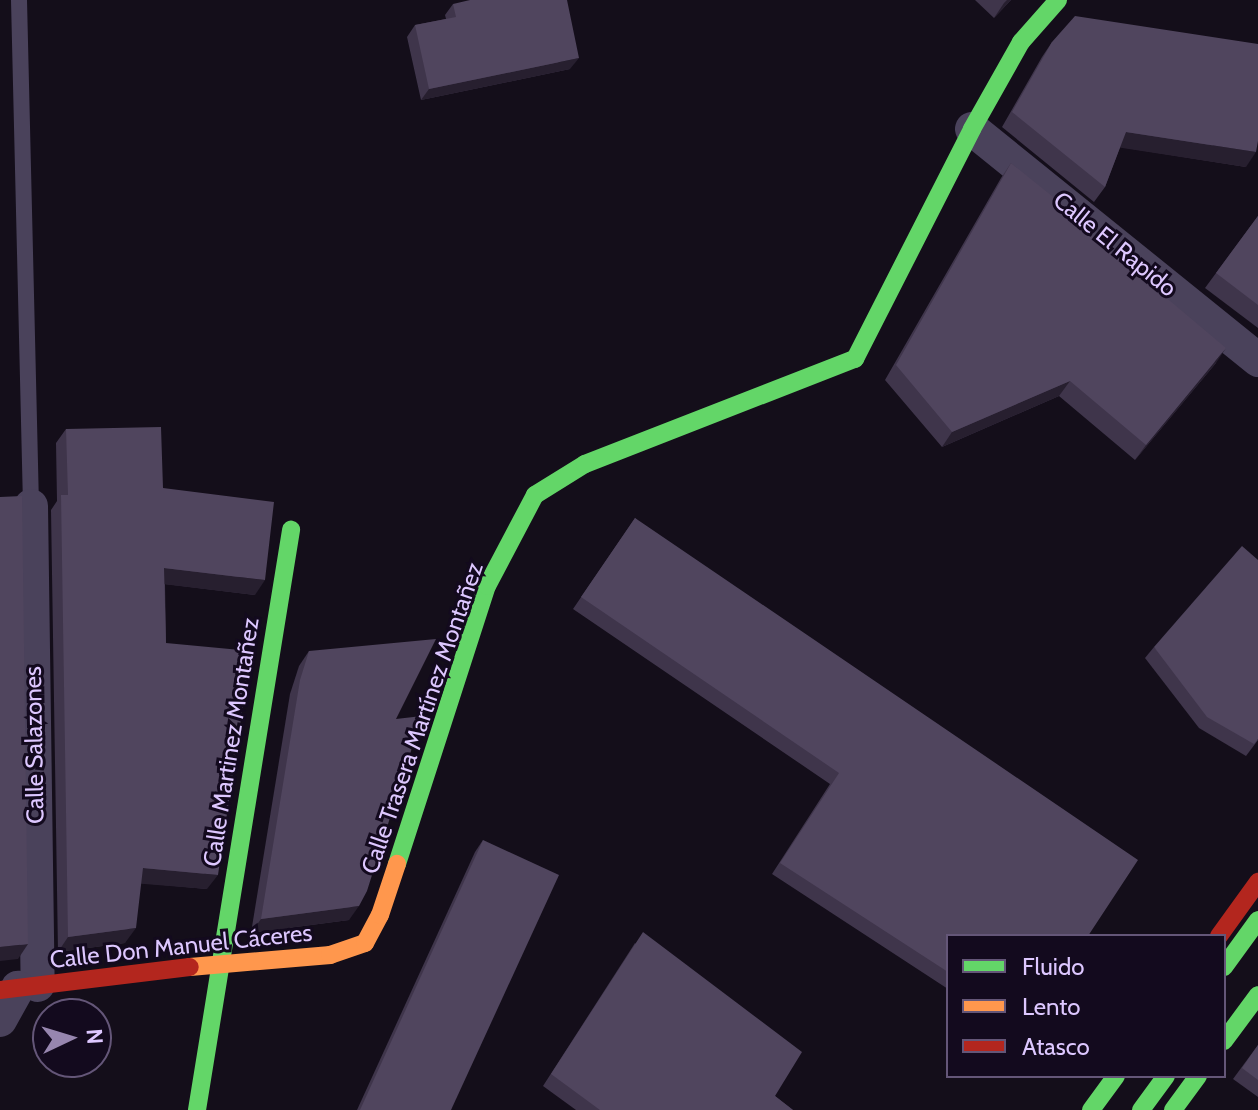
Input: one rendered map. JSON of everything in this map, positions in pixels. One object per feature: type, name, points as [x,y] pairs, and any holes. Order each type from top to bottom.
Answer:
[{"type":"street","name":"Calle Trasera Martínez Montañez","points":[[365,943],[380,915],[487,586],[535,495],[585,464],[855,359],[972,129],[1021,42],[1058,0]]},
{"type":"street","name":"Calle El Rapido","points":[[972,129],[1258,360]]},
{"type":"street","name":"Calle Salazones","points":[[19,988],[31,506]]},
{"type":"street","name":"Calle Martinez Montañez","points":[[197,1110],[291,530]]},
{"type":"street","points":[[1220,934],[1258,882]]},
{"type":"street","points":[[1228,976],[1258,920]]},
{"type":"street","name":"Calle Don Manuel Cáceres","points":[[19,988],[220,963],[330,955],[365,943]]},
{"type":"street","points":[[1228,976],[1258,949]]},
{"type":"street","points":[[0,1020],[19,988]]},
{"type":"street","points":[[1226,1038],[1258,995]]},
{"type":"street","points":[[1091,1110],[1115,1078]]},
{"type":"street","points":[[1120,1110],[1144,1078]]},
{"type":"street","points":[[1141,1110],[1165,1078]]},
{"type":"street","points":[[1173,1110],[1197,1078]]},
{"type":"lane","points":[[19,0],[31,506]]},
{"type":"building","points":[[470,0],[567,0],[579,58],[429,89],[415,25],[456,17],[453,4]]},
{"type":"building","points":[[1075,16],[1258,44],[1256,152],[1126,132],[1105,187],[1012,112],[1052,42]]},
{"type":"building","points":[[1011,163],[1089,226],[1087,231],[1226,348],[1146,445],[1070,381],[952,432],[896,365]]},
{"type":"building","points":[[1258,216],[1258,305],[1216,273]]},
{"type":"building","points":[[161,427],[163,488],[274,502],[265,580],[164,568],[166,643],[251,651],[218,875],[143,868],[136,928],[68,937],[61,495],[68,495],[66,429]]},
{"type":"building","points":[[22,496],[28,944],[0,947],[0,497]]},
{"type":"building","points":[[635,518],[1138,860],[1089,934],[946,934],[946,971],[780,863],[839,773],[581,597]]},
{"type":"building","points":[[1242,546],[1258,560],[1258,739],[1254,744],[1207,717],[1154,647]]},
{"type":"building","points":[[436,639],[396,719],[422,716],[367,891],[359,906],[261,919],[300,680],[309,651]]},
{"type":"building","points":[[483,840],[559,875],[451,1110],[360,1110]]},
{"type":"building","points":[[643,932],[802,1052],[775,1096],[793,1110],[600,1110],[551,1074]]},
{"type":"building","points":[[1258,1045],[1258,1080],[1242,1068]]},
{"type":"traffic: fast","points":[[397,864],[487,586],[535,495],[585,464],[855,359],[972,129],[1021,42],[1058,0]]},
{"type":"traffic: fast","points":[[197,1110],[291,530]]},
{"type":"traffic: fast","points":[[1226,964],[1258,920]]},
{"type":"traffic: fast","points":[[1226,1038],[1258,995]]},
{"type":"traffic: fast","points":[[1091,1110],[1115,1078]]},
{"type":"traffic: fast","points":[[1141,1110],[1165,1078]]},
{"type":"traffic: fast","points":[[1173,1110],[1197,1078]]},
{"type":"traffic: slow","points":[[190,967],[330,955],[365,943],[380,915],[397,864]]},
{"type":"traffic: jam","points":[[1220,934],[1258,882]]},
{"type":"traffic: jam","points":[[0,990],[190,967]]}]
